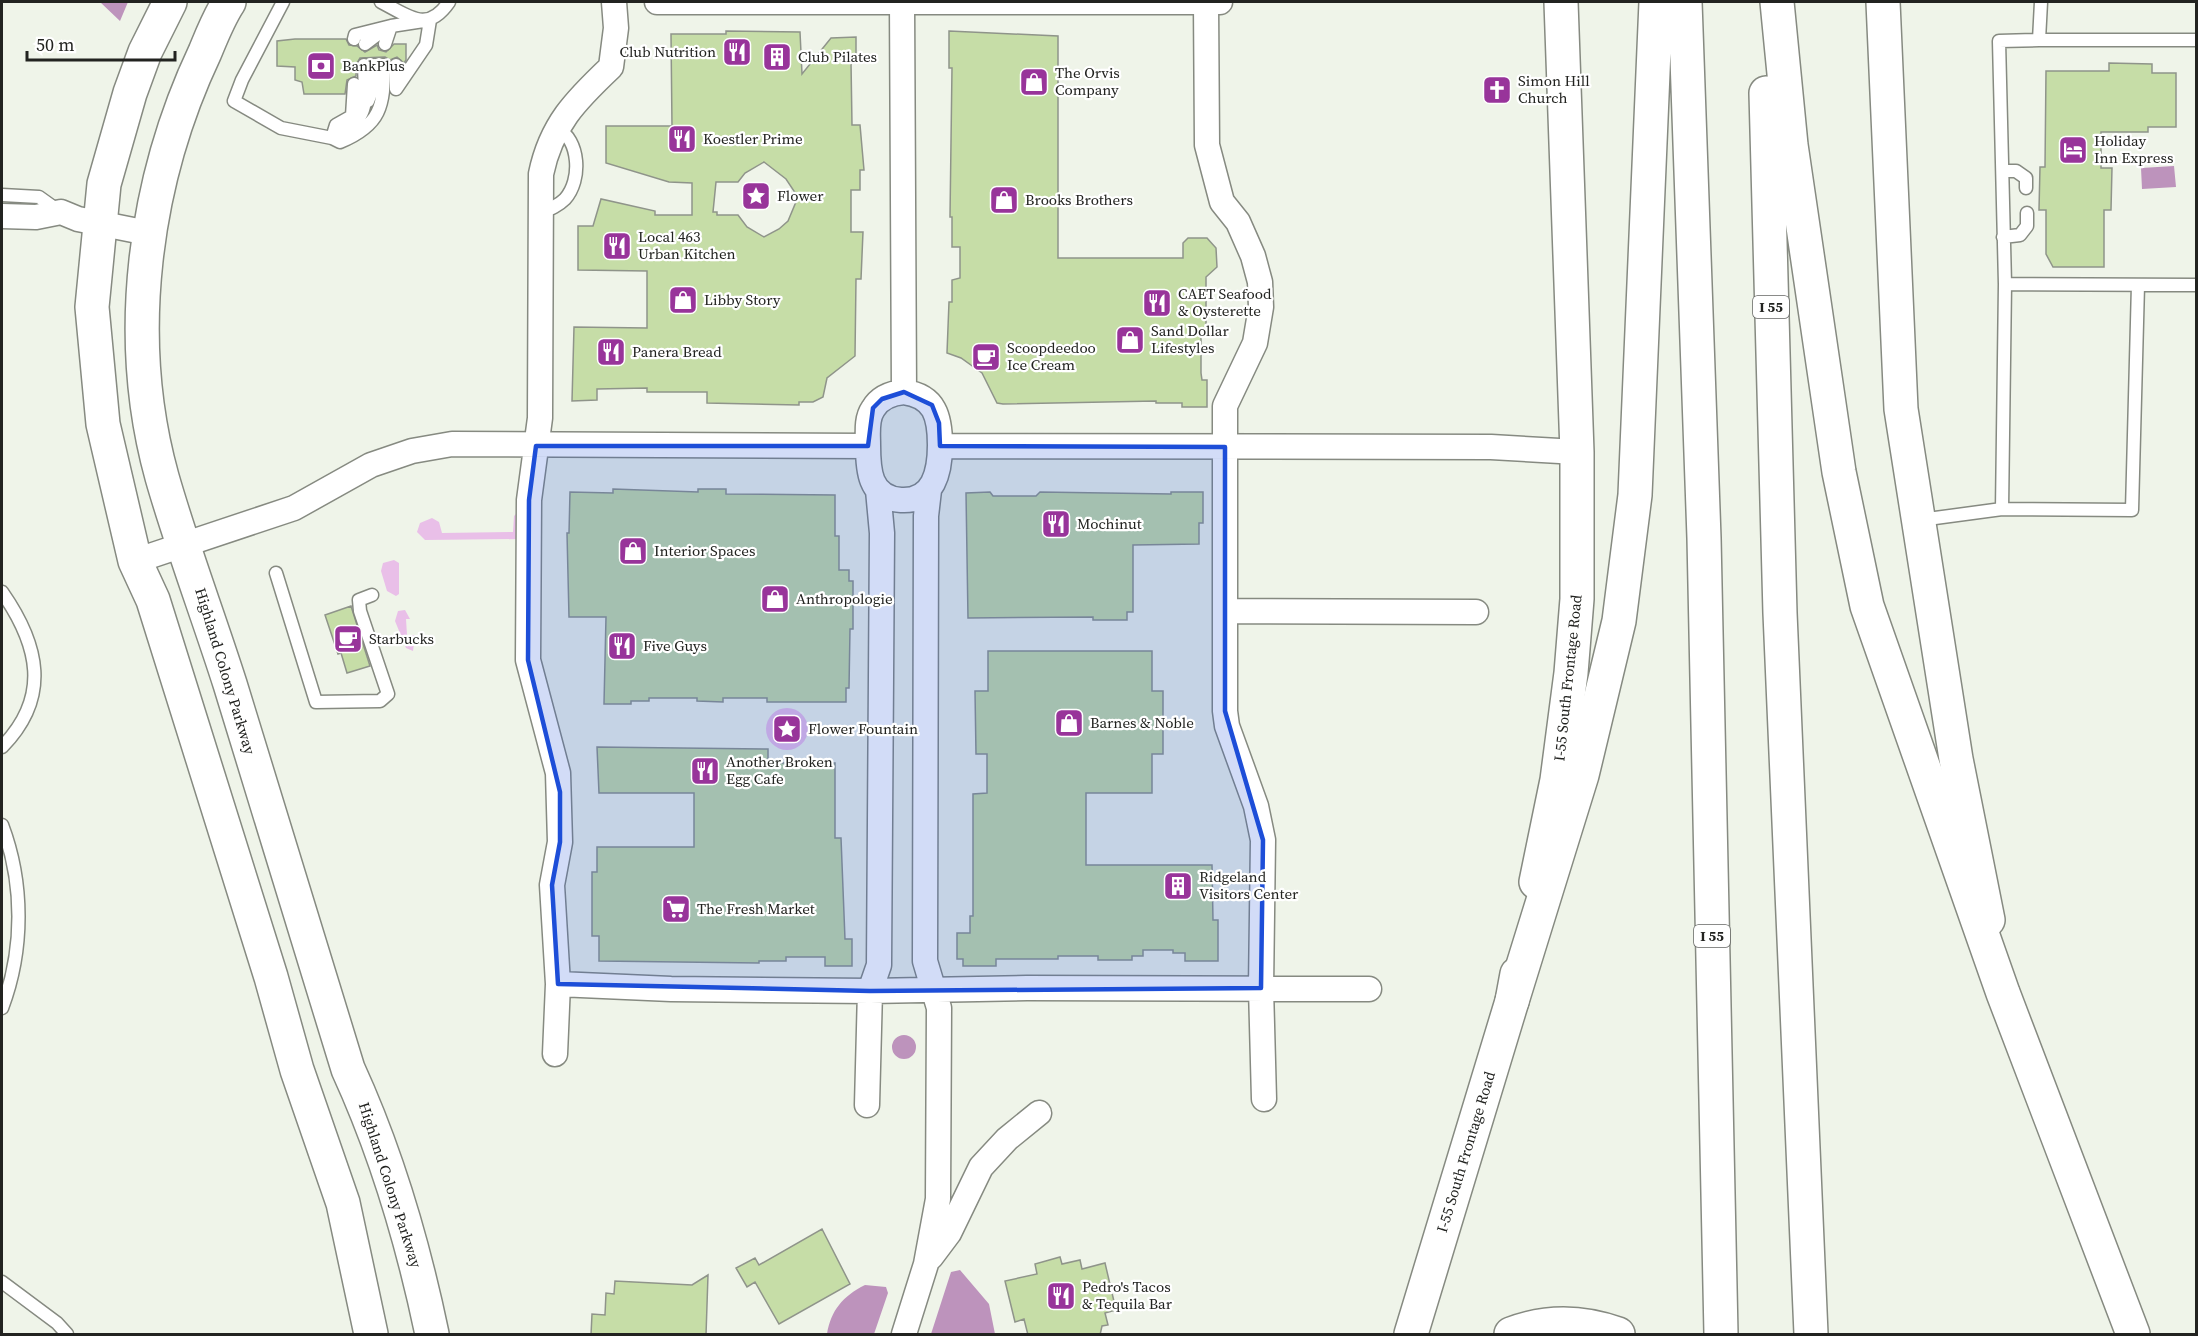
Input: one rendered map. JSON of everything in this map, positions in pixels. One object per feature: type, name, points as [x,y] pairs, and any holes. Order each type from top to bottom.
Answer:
[{"type":"main road","points":[[170,2],[145,52],[130,93],[104,184],[92,307],[103,424],[135,561],[153,600],[272,977],[297,1070],[343,1203],[371,1335]]},
{"type":"main road","name":"Highland Colony Parkway","points":[[229,2],[185,95],[168,146],[148,233],[142,289],[147,393],[162,475],[348,1069],[372,1122],[416,1257],[432,1335]]},
{"type":"main road","name":"I-55 South Frontage Road","points":[[1411,1335],[1512,1001],[1557,780],[1571,673],[1577,598],[1577,452],[1561,2]]},
{"type":"main road","points":[[1512,1001],[1582,775],[1619,621],[1635,495],[1656,2]]},
{"type":"main road","name":"I 55","points":[[1685,2],[1704,538],[1721,1335]]},
{"type":"main road","name":"I 55","points":[[1764,2],[1780,602],[1811,1335]]},
{"type":"main road","points":[[1777,2],[1791,145],[1837,460],[1867,606],[2003,993],[2133,1335]]},
{"type":"main road","points":[[1883,2],[1901,409],[1956,759],[2003,993]]},
{"type":"main road","points":[[358,1280],[359,1335]]},
{"type":"main road","points":[[1511,1335],[1526,1328],[1569,1323],[1600,1328],[1618,1335]]},
{"type":"street","points":[[555,1054],[558,984],[552,885],[561,842],[560,792],[558,773],[528,660],[529,500],[536,446],[540,381],[541,174],[545,155],[557,128],[573,103],[611,67],[616,28],[614,2]]},
{"type":"street","points":[[666,2],[1213,2],[1207,145],[1222,202],[1238,222],[1253,256],[1260,282],[1261,307],[1256,343],[1225,406],[1225,447],[1227,726],[1256,806],[1263,840],[1261,988],[1264,1099]]},
{"type":"street","points":[[902,2],[904,392]]},
{"type":"street","points":[[2,216],[36,217],[61,212],[148,233]]},
{"type":"street","points":[[867,1106],[870,991],[879,965],[882,533],[878,490],[867,471],[869,418],[873,408],[882,399],[904,392],[915,393],[932,405],[939,423],[940,446],[940,468],[929,490],[926,516],[925,961],[939,1008],[938,1198],[926,1264],[904,1335]]},
{"type":"street","points":[[135,561],[294,508],[371,465],[412,451],[452,444],[868,446]]},
{"type":"street","points":[[940,446],[1491,447],[1577,452]]},
{"type":"street","points":[[878,490],[887,496],[903,500],[919,496],[929,490]]},
{"type":"street","points":[[1226,611],[1476,612]]},
{"type":"street","points":[[558,984],[671,989],[870,991],[1369,989]]},
{"type":"street","points":[[926,1264],[949,1233],[981,1167],[1007,1139],[1039,1113]]},
{"type":"lane","points":[[283,2],[242,80],[234,101],[281,128],[332,138],[340,142],[359,134],[374,120],[426,45],[430,20]]},
{"type":"lane","points":[[381,2],[417,20],[430,20]]},
{"type":"lane","points":[[375,43],[355,35],[430,20],[440,15],[449,2]]},
{"type":"lane","points":[[2039,40],[2041,2]]},
{"type":"lane","points":[[375,43],[391,26]]},
{"type":"lane","points":[[375,43],[391,26]]},
{"type":"lane","points":[[2002,509],[2005,284],[1999,41],[2196,40]]},
{"type":"lane","points":[[332,138],[350,128],[361,117],[380,65]]},
{"type":"lane","points":[[380,65],[382,107]]},
{"type":"lane","points":[[380,65],[396,89]]},
{"type":"lane","points":[[332,138],[336,125],[352,116],[354,84]]},
{"type":"lane","points":[[540,213],[554,207],[567,197],[574,175],[577,153],[568,134],[557,128]]},
{"type":"lane","points":[[2003,171],[2016,171],[2026,178],[2026,188]]},
{"type":"lane","points":[[2,195],[39,197],[61,212]]},
{"type":"lane","points":[[2003,237],[2020,235],[2027,226],[2027,213]]},
{"type":"lane","points":[[2005,284],[2196,285]]},
{"type":"lane","points":[[1920,520],[2002,509],[2132,510],[2138,285]]},
{"type":"lane","points":[[276,573],[316,702],[380,702],[388,694],[360,611],[359,600],[372,595]]},
{"type":"lane","points":[[2,592],[30,640],[35,674],[32,694],[21,726],[2,747]]},
{"type":"lane","points":[[2,825],[12,862],[19,926],[14,971],[2,1008]]},
{"type":"lane","points":[[2,1282],[57,1323],[67,1335]]},
{"type":"highlighted area","points":[[904,392],[932,405],[939,423],[940,446],[1225,447],[1225,711],[1263,840],[1261,988],[870,991],[558,984],[552,885],[560,842],[560,792],[528,660],[529,500],[536,446],[868,446],[873,408],[882,399]]},
{"type":"shaded area","points":[[100,2],[128,2],[120,21]]},
{"type":"shaded area","points":[[2174,166],[2176,187],[2142,189],[2141,168]]},
{"type":"shaded area","points":[[516,514],[522,514],[520,539],[425,540],[417,532],[420,523],[432,518],[439,522],[442,533],[513,532]]},
{"type":"shaded area","points":[[394,560],[399,563],[399,594],[396,596],[387,591],[381,571],[383,563]]},
{"type":"shaded area","points":[[405,610],[410,619],[406,619],[407,635],[415,635],[413,651],[406,648],[395,621],[398,611]]},
{"type":"shaded area","name":"Flower Fountain","points":[[787,708],[802,714],[808,729],[802,744],[787,750],[772,744],[766,729],[772,714]]},
{"type":"shaded area","points":[[904,1035],[913,1038],[916,1047],[913,1056],[904,1059],[895,1056],[892,1047],[895,1038]]},
{"type":"shaded area","points":[[960,1270],[989,1304],[995,1334],[931,1334],[951,1272]]},
{"type":"shaded area","points":[[865,1285],[886,1287],[888,1293],[874,1334],[827,1334],[839,1305],[850,1294]]},
{"type":"building","points":[[726,31],[800,32],[802,74],[831,38],[856,37],[856,62],[851,62],[852,125],[860,125],[864,170],[860,170],[860,190],[851,190],[851,232],[863,232],[861,279],[856,279],[855,356],[827,378],[823,397],[813,402],[799,402],[799,405],[707,403],[707,392],[647,392],[647,388],[597,389],[597,400],[572,401],[574,327],[647,328],[647,271],[578,270],[578,226],[593,226],[601,199],[655,211],[655,215],[692,215],[692,183],[669,182],[606,163],[606,126],[672,126],[671,34],[726,34]],"holes":[[[764,162],[786,179],[798,197],[788,221],[764,237],[747,227],[738,215],[717,215],[717,212],[713,212],[716,182],[738,182],[745,173]]]},
{"type":"building","points":[[949,31],[1058,36],[1058,258],[1183,258],[1183,243],[1188,238],[1207,238],[1216,248],[1217,267],[1206,277],[1206,329],[1201,329],[1201,373],[1202,380],[1207,380],[1207,407],[1182,407],[1182,403],[1156,403],[1156,401],[997,403],[982,373],[961,358],[947,353],[952,280],[960,278],[960,247],[952,247],[952,217],[950,217],[952,68],[949,68]]},
{"type":"building","name":"BankPlus","points":[[346,39],[349,45],[357,46],[365,52],[377,45],[379,50],[386,52],[394,44],[406,44],[406,60],[404,63],[397,57],[390,60],[385,57],[360,58],[356,65],[356,76],[347,80],[345,94],[304,94],[302,82],[295,80],[295,67],[277,66],[277,41]]},
{"type":"building","name":"Holiday Inn Express","points":[[2109,63],[2152,64],[2152,73],[2176,73],[2176,127],[2148,127],[2148,132],[2101,132],[2101,168],[2112,168],[2111,210],[2104,210],[2104,267],[2053,267],[2046,254],[2046,210],[2039,210],[2040,167],[2045,167],[2046,71],[2109,71]]},
{"type":"building","points":[[613,489],[698,492],[698,489],[726,489],[726,494],[835,495],[835,536],[839,536],[839,570],[849,570],[849,581],[853,581],[853,629],[850,629],[849,688],[846,688],[846,702],[767,702],[767,698],[723,698],[723,702],[697,701],[697,698],[649,698],[649,701],[631,701],[631,704],[604,704],[606,617],[569,617],[567,533],[569,533],[570,492],[613,493]]},
{"type":"building","points":[[990,492],[993,496],[1036,496],[1040,492],[1171,494],[1171,492],[1203,492],[1203,523],[1199,523],[1199,544],[1133,545],[1133,612],[1127,612],[1127,620],[1093,620],[1093,617],[968,618],[966,493]]},
{"type":"building","name":"Starbucks","points":[[351,606],[370,666],[347,673],[325,615]]},
{"type":"building","points":[[988,651],[1152,651],[1152,691],[1163,691],[1163,754],[1152,754],[1152,793],[1086,793],[1086,865],[1212,865],[1213,920],[1218,920],[1218,961],[1185,961],[1185,953],[1173,953],[1173,950],[1143,950],[1143,956],[1132,956],[1132,960],[1098,960],[1098,956],[1058,956],[1058,959],[996,959],[996,966],[963,966],[963,959],[957,959],[957,933],[970,933],[970,916],[973,916],[973,794],[987,793],[987,754],[976,754],[975,691],[988,691]]},
{"type":"building","points":[[597,747],[768,749],[768,763],[835,763],[835,838],[841,838],[845,939],[852,939],[852,966],[825,966],[825,957],[786,957],[786,961],[759,961],[759,963],[599,961],[599,936],[592,936],[592,872],[597,872],[597,847],[694,847],[694,793],[599,793]]},
{"type":"building","points":[[822,1229],[850,1284],[779,1324],[755,1282],[747,1287],[736,1268],[755,1258],[759,1265]]},
{"type":"building","name":"Pedro's Tacos & Tequila Bar","points":[[1060,1257],[1062,1264],[1080,1260],[1082,1269],[1105,1263],[1116,1310],[1105,1313],[1108,1325],[1102,1326],[1100,1335],[1028,1335],[1024,1319],[1015,1322],[1005,1281],[1037,1274],[1035,1264]]},
{"type":"building","points":[[708,1275],[706,1335],[591,1335],[592,1314],[605,1315],[606,1293],[614,1294],[615,1281],[692,1285]]},
{"type":"place","name":"Club Nutrition","points":[[737,52]]},
{"type":"place","name":"Club Pilates","points":[[777,57]]},
{"type":"place","name":"BankPlus","points":[[321,66]]},
{"type":"place","name":"The Orvis Company","points":[[1034,82]]},
{"type":"place","name":"Simon Hill Church","points":[[1497,90]]},
{"type":"place","name":"Koestler Prime","points":[[682,139]]},
{"type":"place","name":"Holiday Inn Express","points":[[2073,150]]},
{"type":"place","name":"Flower","points":[[756,196]]},
{"type":"place","name":"Brooks Brothers","points":[[1004,200]]},
{"type":"place","name":"Local 463 Urban Kitchen","points":[[617,246]]},
{"type":"place","name":"Libby Story","points":[[683,300]]},
{"type":"place","name":"CAET Seafood & Oysterette","points":[[1157,303]]},
{"type":"place","name":"Sand Dollar Lifestyles","points":[[1130,340]]},
{"type":"place","name":"Panera Bread","points":[[611,352]]},
{"type":"place","name":"Scoopdeedoo Ice Cream","points":[[986,357]]},
{"type":"place","name":"Mochinut","points":[[1056,524]]},
{"type":"place","name":"Interior Spaces","points":[[633,551]]},
{"type":"place","name":"Anthropologie","points":[[775,599]]},
{"type":"place","name":"Starbucks","points":[[348,639]]},
{"type":"place","name":"Five Guys","points":[[622,646]]},
{"type":"place","name":"Barnes & Noble","points":[[1069,723]]},
{"type":"place","name":"Flower Fountain","points":[[787,729]]},
{"type":"place","name":"Another Broken Egg Cafe","points":[[705,771]]},
{"type":"place","name":"Ridgeland Visitors Center","points":[[1178,886]]},
{"type":"place","name":"The Fresh Market","points":[[676,909]]},
{"type":"place","name":"Pedro's Tacos & Tequila Bar","points":[[1061,1296]]}]
